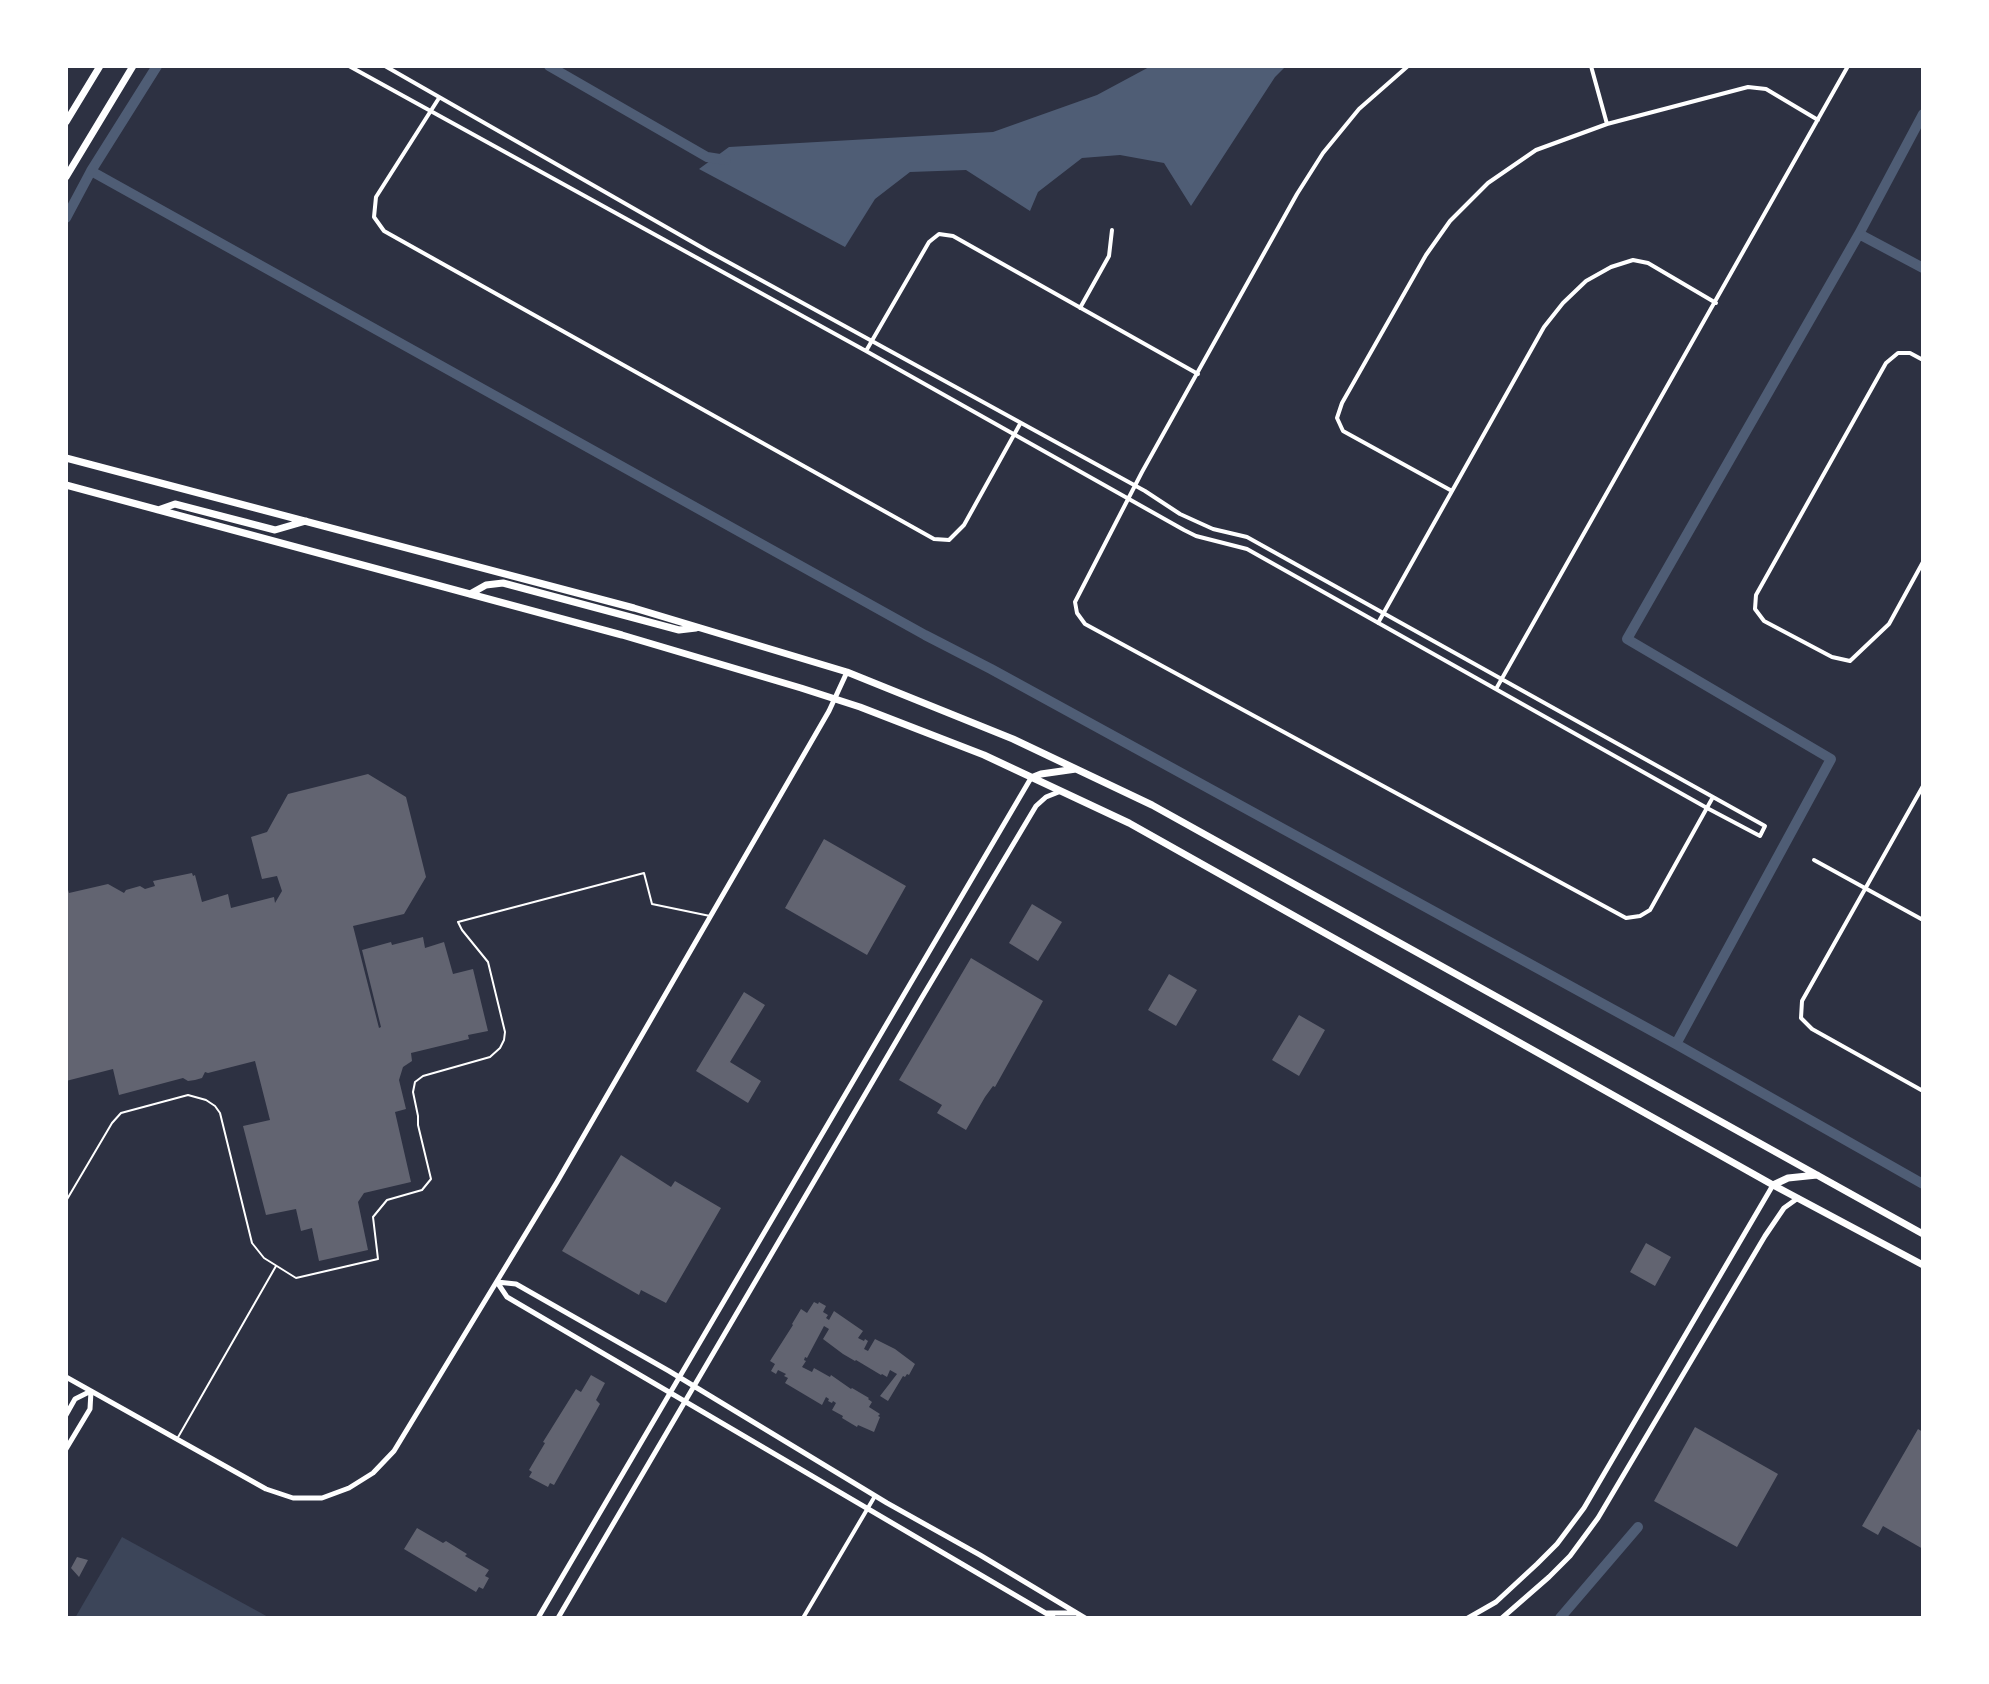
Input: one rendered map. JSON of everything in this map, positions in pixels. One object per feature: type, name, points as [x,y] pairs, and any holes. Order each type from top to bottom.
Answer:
[{"type":"main road","points":[[66,122],[100,66]]},
{"type":"main road","points":[[66,177],[133,66]]},
{"type":"main road","points":[[66,458],[623,605],[698,627],[847,672],[1013,739],[1077,768],[1186,823],[1923,1234]]},
{"type":"main road","points":[[66,485],[632,638],[835,698],[951,741],[1129,823],[1773,1185],[1923,1265]]},
{"type":"main road","points":[[158,510],[175,504],[275,530],[306,521]]},
{"type":"main road","points":[[470,594],[486,585],[503,583],[679,630],[698,627]]},
{"type":"main road","points":[[1031,778],[1077,768]]},
{"type":"main road","points":[[1773,1185],[1788,1178],[1816,1175]]},
{"type":"street","points":[[349,66],[1196,536],[1247,549],[1760,836],[1766,826],[1247,537],[1197,523],[1135,486],[871,341],[385,66]]},
{"type":"street","points":[[1408,66],[1359,110],[1323,153],[1297,194],[1135,486],[1075,602],[1077,613],[1085,624],[1626,918],[1640,916],[1650,910],[1713,797]]},
{"type":"street","points":[[1592,66],[1607,124]]},
{"type":"street","points":[[1496,689],[1848,66]]},
{"type":"street","points":[[1452,491],[1343,430],[1337,418],[1342,403],[1414,275],[1450,221],[1488,183],[1536,150],[1607,124],[1748,87],[1766,89],[1818,120]]},
{"type":"street","points":[[439,98],[376,197],[374,217],[384,231],[934,539],[949,540],[964,525],[1020,424]]},
{"type":"street","points":[[1080,308],[1109,256],[1112,230]]},
{"type":"street","points":[[866,351],[929,242],[939,234],[953,236],[1198,374]]},
{"type":"street","points":[[1378,623],[1544,327],[1563,303],[1586,281],[1611,267],[1633,260],[1648,263],[1716,303]]},
{"type":"street","points":[[1923,360],[1910,353],[1898,353],[1886,363],[1756,595],[1755,609],[1764,621],[1832,657],[1850,661],[1888,624],[1923,562]]},
{"type":"street","points":[[66,1377],[266,1490],[293,1498],[321,1498],[349,1488],[373,1473],[394,1451],[563,1172],[835,698],[847,672]]},
{"type":"street","points":[[538,1618],[1031,778]]},
{"type":"street","points":[[1923,786],[1802,1001],[1801,1018],[1812,1029],[1923,1091]]},
{"type":"street","points":[[558,1618],[1036,806],[1047,797],[1060,791]]},
{"type":"street","points":[[1814,860],[1923,920]]},
{"type":"street","points":[[1468,1618],[1496,1602],[1537,1564],[1557,1544],[1584,1508],[1773,1185]]},
{"type":"street","points":[[1502,1618],[1563,1563],[1598,1518],[1765,1236],[1784,1208],[1798,1198]]},
{"type":"street","points":[[496,1282],[516,1284],[680,1378],[1085,1618]]},
{"type":"street","points":[[496,1282],[507,1297],[1054,1618]]},
{"type":"street","points":[[66,1415],[75,1399],[91,1391]]},
{"type":"street","points":[[66,1449],[90,1408],[91,1391]]},
{"type":"street","points":[[803,1618],[876,1496]]},
{"type":"street","points":[[1045,1613],[1078,1613]]},
{"type":"lane","points":[[66,1201],[112,1123],[121,1113],[188,1095],[206,1100],[220,1113],[252,1243],[264,1258],[296,1278],[378,1259],[373,1217],[387,1200],[422,1190],[431,1179],[418,1125],[413,1092],[415,1082],[423,1076],[490,1057],[500,1048],[505,1032],[488,962],[458,922],[644,873],[652,904],[710,916]]},
{"type":"lane","points":[[177,1439],[276,1266]]},
{"type":"shaded area","points":[[1151,66],[1286,66],[1275,77],[1191,206],[1164,163],[1120,155],[1082,158],[1038,192],[1030,211],[966,170],[910,172],[875,199],[845,247],[699,169],[729,147],[993,132],[1097,95]]},
{"type":"shaded area","points":[[122,1537],[270,1618],[75,1618]]},
{"type":"building","points":[[368,774],[406,797],[426,877],[404,914],[353,926],[379,1028],[381,1027],[362,950],[423,937],[425,948],[444,942],[453,974],[473,969],[488,1031],[468,1035],[469,1039],[411,1053],[412,1061],[403,1067],[399,1080],[406,1109],[395,1112],[411,1182],[364,1193],[358,1202],[368,1250],[319,1261],[312,1228],[301,1231],[296,1209],[266,1215],[243,1126],[270,1120],[255,1061],[205,1072],[202,1078],[195,1080],[188,1081],[183,1078],[119,1095],[113,1069],[66,1081],[66,883],[69,893],[108,884],[124,893],[126,890],[140,886],[145,889],[155,886],[153,881],[192,873],[193,876],[195,875],[202,902],[228,894],[231,908],[274,897],[275,903],[282,891],[277,876],[262,879],[251,837],[267,832],[288,794]]},
{"type":"building","points":[[824,839],[906,886],[867,955],[785,908]]},
{"type":"building","points":[[1032,904],[1062,922],[1038,961],[1009,943]]},
{"type":"building","points":[[971,958],[1043,1001],[995,1087],[993,1086],[985,1097],[966,1130],[937,1113],[942,1105],[899,1080]]},
{"type":"building","points":[[1169,974],[1197,990],[1176,1026],[1148,1010]]},
{"type":"building","points":[[744,992],[765,1005],[730,1062],[761,1081],[748,1103],[696,1071]]},
{"type":"building","points":[[1299,1015],[1325,1030],[1299,1076],[1272,1060]]},
{"type":"building","points":[[621,1155],[671,1187],[675,1181],[721,1208],[666,1303],[641,1290],[639,1295],[562,1251]]},
{"type":"building","points":[[1646,1243],[1671,1257],[1655,1286],[1630,1272]]},
{"type":"building","points":[[814,1302],[826,1306],[823,1312],[828,1315],[826,1318],[829,1320],[834,1311],[863,1331],[858,1338],[868,1341],[864,1349],[868,1351],[875,1339],[895,1349],[915,1364],[909,1375],[903,1376],[888,1401],[880,1396],[897,1374],[890,1370],[887,1377],[881,1375],[843,1354],[823,1339],[829,1329],[824,1326],[807,1358],[805,1357],[806,1361],[802,1367],[812,1372],[814,1368],[830,1377],[831,1375],[869,1398],[872,1402],[869,1407],[880,1414],[874,1432],[858,1425],[857,1427],[842,1418],[843,1416],[832,1410],[836,1403],[833,1401],[832,1403],[828,1401],[826,1397],[822,1405],[785,1383],[788,1378],[784,1376],[786,1374],[778,1370],[776,1374],[771,1371],[775,1364],[770,1361],[801,1309],[807,1313]]},
{"type":"building","points":[[591,1375],[605,1383],[596,1400],[600,1404],[554,1485],[550,1483],[548,1487],[529,1477],[532,1472],[529,1470],[545,1443],[543,1442],[576,1389],[581,1392]]},
{"type":"building","points":[[1695,1427],[1778,1474],[1737,1547],[1654,1501]]},
{"type":"building","points":[[1918,1429],[1923,1432],[1923,1549],[1883,1526],[1878,1535],[1862,1526]]},
{"type":"building","points":[[417,1528],[443,1543],[446,1541],[467,1554],[465,1556],[489,1570],[485,1576],[489,1578],[483,1589],[479,1587],[476,1592],[404,1549]]},
{"type":"building","points":[[77,1557],[88,1560],[79,1577],[71,1568]]},
{"type":"waterway","points":[[66,218],[91,171],[157,66]]},
{"type":"waterway","points":[[549,66],[707,157],[726,160]]},
{"type":"waterway","points":[[1923,114],[1859,234],[1923,268]]},
{"type":"waterway","points":[[91,171],[925,635],[1676,1044],[1923,1184]]},
{"type":"waterway","points":[[1676,1044],[1831,759],[1627,639],[1859,234]]},
{"type":"waterway","points":[[1560,1618],[1638,1527]]}]
